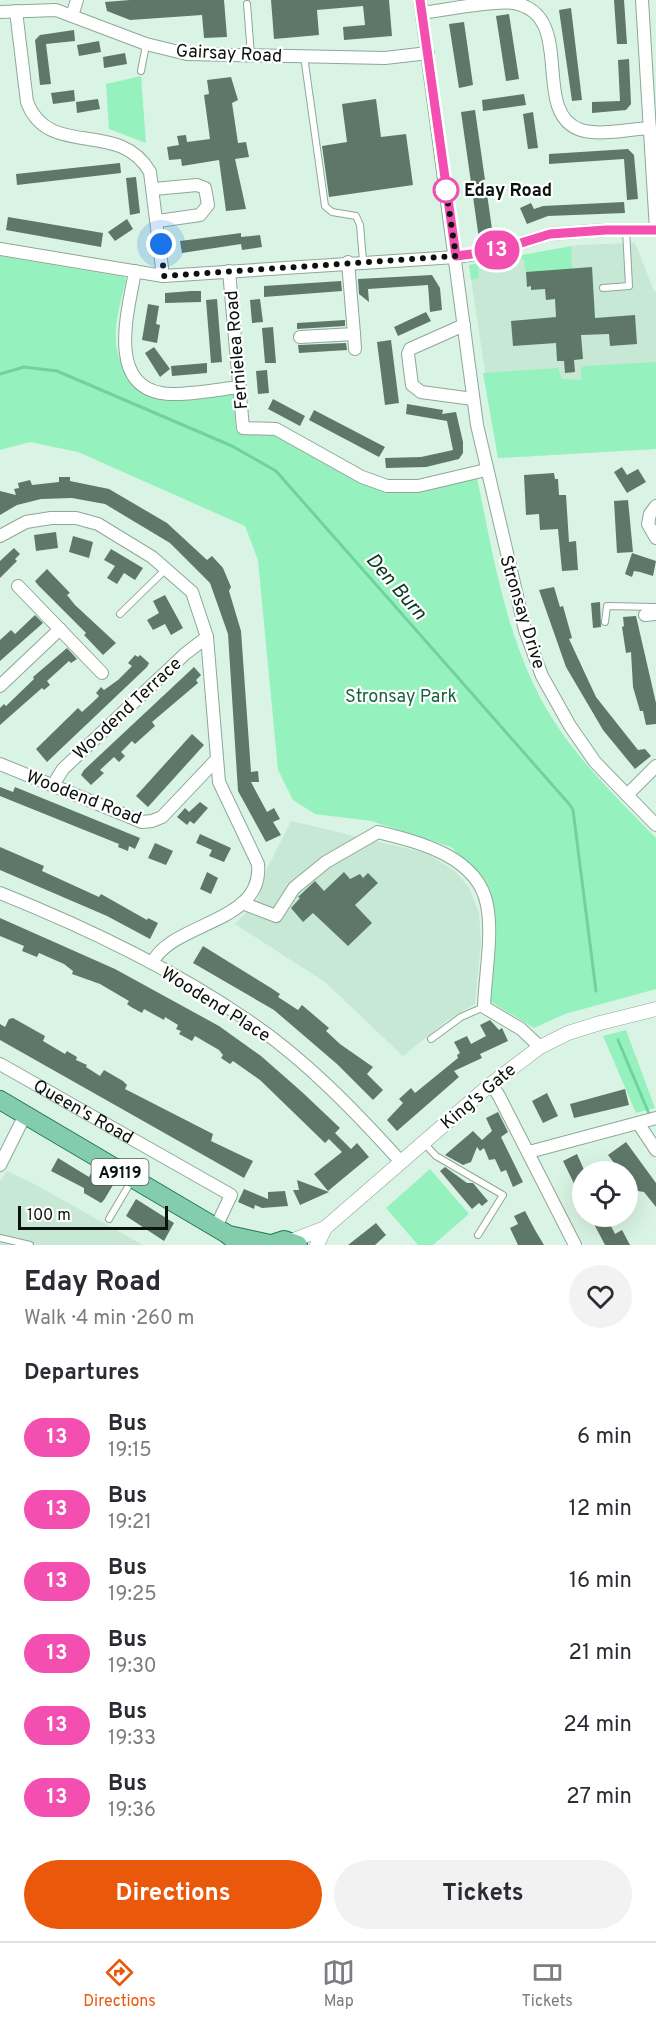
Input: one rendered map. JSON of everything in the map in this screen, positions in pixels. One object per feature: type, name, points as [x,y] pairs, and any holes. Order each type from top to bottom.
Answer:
[{"type":"main road","name":"Queen's Road","points":[[0,1100],[132,1179],[226,1231],[269,1245]]},
{"type":"main road","name":"A9119","points":[[269,1245],[284,1240],[295,1243]]},
{"type":"street","points":[[72,15],[77,0]]},
{"type":"street","name":"Stronsay Drive","points":[[420,0],[456,256],[473,399],[486,470],[513,588],[542,676],[570,726],[595,762],[656,825]]},
{"type":"street","points":[[0,249],[164,276],[456,256],[495,251],[550,234],[626,229],[656,230],[650,128],[651,76],[642,0]]},
{"type":"street","points":[[422,13],[511,2],[532,9],[545,25],[558,109],[570,124],[588,132],[650,128]]},
{"type":"street","name":"Gairsay Road","points":[[0,12],[48,9],[72,15],[146,44],[187,54],[385,58],[428,52]]},
{"type":"street","points":[[16,11],[27,102],[31,112],[42,125],[55,132],[128,148],[142,159],[150,172],[164,276]]},
{"type":"street","points":[[154,189],[197,185],[205,188],[207,196],[208,205],[200,215],[158,221]]},
{"type":"street","points":[[348,262],[355,349]]},
{"type":"street","points":[[135,271],[124,352],[132,374],[141,384],[162,394],[240,387]]},
{"type":"street","name":"Fernielea Road","points":[[229,272],[243,429],[276,429],[362,477],[387,486],[418,486],[486,470]]},
{"type":"street","points":[[464,325],[415,345],[408,354],[412,385],[416,390],[473,399]]},
{"type":"street","points":[[300,337],[354,334]]},
{"type":"street","points":[[656,506],[650,514],[648,524],[656,538]]},
{"type":"street","points":[[0,536],[26,522],[51,518],[76,519],[99,524],[166,568],[192,592],[207,638],[216,760],[222,793],[258,864],[257,885],[242,903],[221,918],[164,947],[152,963]]},
{"type":"street","points":[[21,593],[60,629],[95,670]]},
{"type":"street","points":[[0,686],[60,629]]},
{"type":"street","name":"Woodend Terrace","points":[[53,785],[63,769],[185,654],[207,638]]},
{"type":"street","name":"Woodend Road","points":[[0,764],[142,822],[162,817],[216,760]]},
{"type":"street","points":[[627,795],[656,766]]},
{"type":"street","points":[[242,903],[276,916],[294,888],[326,862],[378,832],[419,842],[449,856],[473,876],[487,902],[484,1007],[532,1036],[540,1047]]},
{"type":"street","name":"Woodend Place","points":[[0,893],[44,911],[152,963],[246,1019],[270,1036],[340,1099],[401,1162]]},
{"type":"street","name":"King's Gate","points":[[295,1243],[325,1228],[490,1084],[540,1047],[590,1026],[656,1009]]},
{"type":"street","name":"Queen's Road","points":[[0,1064],[231,1195],[226,1231]]},
{"type":"street","points":[[490,1084],[500,1096],[575,1245]]},
{"type":"street","points":[[0,1165],[25,1115]]},
{"type":"street","points":[[529,1152],[656,1118]]},
{"type":"street","points":[[640,1122],[656,1150]]},
{"type":"street","name":"King's Gate","points":[[317,1245],[325,1228]]},
{"type":"lane","points":[[247,4],[251,55]]},
{"type":"lane","points":[[141,71],[146,44]]},
{"type":"lane","points":[[304,56],[324,206],[332,212],[356,216],[360,225],[363,261]]},
{"type":"lane","points":[[603,288],[629,286],[626,229]]},
{"type":"lane","points":[[120,614],[166,568]]},
{"type":"lane","points":[[606,622],[607,606],[653,612]]},
{"type":"lane","points":[[431,1039],[461,1017],[484,1007]]},
{"type":"lane","points":[[423,1143],[436,1156],[503,1195],[478,1235]]},
{"type":"lane","points":[[109,1219],[132,1179]]},
{"type":"lane","points":[[0,1238],[30,1245]]},
{"type":"shaded area","points":[[635,243],[656,292],[656,449],[498,458],[469,265],[578,245]]},
{"type":"shaded area","points":[[291,821],[426,853],[455,871],[469,888],[479,913],[481,942],[475,1004],[449,1019],[403,1056],[325,982],[235,924],[258,899],[267,869]]},
{"type":"shaded area","points":[[7,1171],[143,1245],[0,1245],[0,1181]]},
{"type":"green space","points":[[141,76],[146,143],[109,129],[106,84]]},
{"type":"green space","points":[[571,246],[572,269],[526,272],[524,259],[478,266],[479,278],[471,280],[469,265]]},
{"type":"green space","name":"Stronsay Park","points":[[0,256],[124,277],[126,280],[116,325],[118,352],[122,365],[143,390],[233,389],[236,431],[275,435],[368,484],[477,478],[509,620],[529,675],[542,701],[580,757],[656,838],[656,989],[565,1014],[534,1028],[488,1000],[493,930],[491,898],[478,874],[451,847],[371,821],[315,814],[293,800],[278,770],[258,560],[245,526],[78,452],[30,442],[0,450]]},
{"type":"green space","points":[[656,362],[656,449],[498,458],[483,373],[558,368],[562,379],[581,380],[581,368],[585,366]]},
{"type":"green space","points":[[626,1030],[655,1108],[636,1113],[603,1036]]},
{"type":"green space","points":[[430,1169],[469,1214],[433,1245],[418,1245],[386,1208]]},
{"type":"building","points":[[224,0],[227,37],[204,38],[202,15],[130,20],[107,11],[105,2]]},
{"type":"building","points":[[271,0],[389,0],[392,36],[344,40],[343,27],[365,25],[363,6],[317,10],[319,35],[274,39]]},
{"type":"building","points":[[614,0],[624,0],[627,44],[617,44]]},
{"type":"building","points":[[571,8],[582,100],[572,101],[559,10]]},
{"type":"building","points":[[509,14],[519,79],[506,81],[496,16]]},
{"type":"building","points":[[464,22],[473,85],[459,88],[449,24]]},
{"type":"building","points":[[74,30],[75,41],[46,44],[51,84],[40,85],[35,40],[40,35]]},
{"type":"building","points":[[99,41],[101,52],[79,56],[77,45]]},
{"type":"building","points":[[125,53],[127,64],[104,68],[103,57]]},
{"type":"building","points":[[629,59],[631,104],[626,110],[592,113],[592,102],[620,101],[618,60]]},
{"type":"building","points":[[231,77],[238,100],[232,103],[238,143],[246,142],[249,157],[235,159],[246,209],[226,211],[219,160],[182,166],[181,159],[169,160],[167,147],[179,145],[177,136],[186,135],[187,142],[210,139],[204,95],[209,94],[207,80]]},
{"type":"building","points":[[74,90],[75,101],[53,104],[51,93]]},
{"type":"building","points":[[524,94],[526,105],[483,111],[482,100]]},
{"type":"building","points":[[98,99],[100,109],[77,113],[76,102]]},
{"type":"building","points":[[376,99],[381,137],[406,134],[413,185],[329,197],[322,146],[347,142],[342,104]]},
{"type":"building","points":[[475,110],[493,236],[479,239],[461,112]]},
{"type":"building","points":[[533,112],[538,148],[528,149],[523,114]]},
{"type":"building","points":[[628,149],[634,155],[638,199],[627,200],[624,159],[549,164],[549,154]]},
{"type":"building","points":[[120,163],[121,173],[17,185],[16,174]]},
{"type":"building","points":[[136,177],[140,213],[130,215],[126,178]]},
{"type":"building","points":[[624,202],[625,213],[548,216],[527,224],[520,208],[531,203],[534,209],[543,206]]},
{"type":"building","points":[[8,217],[103,233],[101,247],[6,230]]},
{"type":"building","points":[[127,219],[133,229],[115,241],[108,232]]},
{"type":"building","points":[[241,233],[241,237],[260,235],[262,247],[242,250],[241,244],[182,253],[180,241]]},
{"type":"building","points":[[592,267],[595,318],[635,315],[637,344],[610,346],[609,334],[581,335],[583,359],[574,360],[575,372],[565,373],[564,361],[557,361],[556,343],[513,346],[511,321],[556,317],[555,299],[546,300],[545,289],[531,290],[531,286],[527,287],[526,272]]},
{"type":"building","points":[[432,275],[440,288],[442,310],[430,312],[428,285],[368,289],[369,302],[359,294],[358,279]]},
{"type":"building","points":[[341,281],[342,291],[264,297],[264,286]]},
{"type":"building","points":[[201,291],[201,302],[165,303],[165,293]]},
{"type":"building","points":[[217,299],[222,362],[211,363],[206,300]]},
{"type":"building","points":[[260,299],[263,322],[252,323],[250,300]]},
{"type":"building","points":[[148,304],[159,306],[156,324],[160,325],[157,343],[142,340]]},
{"type":"building","points":[[426,312],[431,321],[398,336],[394,327]]},
{"type":"building","points":[[345,320],[345,326],[297,329],[297,323]]},
{"type":"building","points":[[273,327],[276,363],[265,363],[262,328]]},
{"type":"building","points":[[391,340],[399,403],[385,405],[377,342]]},
{"type":"building","points":[[346,343],[347,350],[299,353],[298,345]]},
{"type":"building","points":[[154,347],[170,369],[160,377],[145,353]]},
{"type":"building","points":[[207,363],[207,373],[172,376],[171,366]]},
{"type":"building","points":[[267,370],[269,393],[258,394],[256,371]]},
{"type":"building","points":[[273,399],[305,416],[300,426],[268,409]]},
{"type":"building","points":[[407,404],[443,410],[442,414],[456,412],[463,442],[463,453],[459,459],[426,467],[386,468],[385,458],[421,457],[453,450],[447,421],[406,414]]},
{"type":"building","points":[[314,410],[385,447],[379,457],[309,420]]},
{"type":"building","points":[[622,467],[627,475],[638,469],[646,482],[627,493],[614,472]]},
{"type":"building","points":[[554,473],[555,479],[558,479],[559,495],[566,495],[569,542],[576,541],[578,570],[562,571],[558,529],[540,530],[539,514],[526,515],[524,475]]},
{"type":"building","points":[[59,477],[70,477],[70,481],[109,489],[167,523],[207,560],[212,556],[223,568],[231,587],[229,591],[241,631],[251,772],[258,771],[259,782],[251,782],[267,812],[274,808],[280,819],[273,822],[281,835],[266,842],[238,791],[228,634],[210,583],[170,543],[105,504],[72,498],[41,499],[17,505],[0,515],[0,491],[16,495],[14,489],[19,488],[18,483],[30,480],[32,485],[59,482]]},
{"type":"building","points":[[628,500],[633,552],[617,553],[614,501]]},
{"type":"building","points":[[56,532],[58,548],[36,551],[34,535]]},
{"type":"building","points":[[73,536],[93,542],[89,558],[69,552]]},
{"type":"building","points":[[14,548],[20,554],[15,559],[17,561],[0,578],[0,561]]},
{"type":"building","points":[[111,549],[143,568],[135,580],[124,573],[117,584],[107,578],[115,566],[104,560]]},
{"type":"building","points":[[632,553],[656,561],[653,576],[634,571],[632,577],[625,574]]},
{"type":"building","points":[[47,569],[70,593],[67,595],[75,605],[116,643],[103,655],[84,635],[86,633],[35,581]]},
{"type":"building","points":[[554,587],[560,607],[563,606],[572,638],[569,639],[596,697],[638,750],[645,749],[651,756],[635,769],[603,730],[566,667],[539,590]]},
{"type":"building","points":[[165,595],[183,628],[171,635],[165,624],[153,630],[147,620],[159,613],[153,601]]},
{"type":"building","points":[[600,602],[601,627],[593,628],[591,603]]},
{"type":"building","points":[[35,615],[43,623],[0,661],[0,640],[11,630],[15,634]]},
{"type":"building","points":[[636,616],[656,703],[656,724],[646,725],[643,711],[640,711],[633,687],[631,652],[626,653],[622,627],[624,626],[623,617]]},
{"type":"building","points":[[67,648],[77,659],[71,663],[69,661],[47,681],[50,685],[44,690],[42,688],[0,725],[0,708],[4,704],[6,706],[34,679],[33,677]]},
{"type":"building","points":[[135,655],[138,657],[140,655],[149,663],[147,667],[47,762],[36,749],[78,708],[82,712],[93,702],[99,696],[96,693],[101,687],[104,690],[118,680],[132,666],[128,663]]},
{"type":"building","points":[[194,667],[201,675],[196,680],[198,683],[152,722],[155,726],[135,744],[132,741],[121,752],[125,756],[119,762],[114,757],[100,770],[104,773],[91,785],[81,775],[84,770]]},
{"type":"building","points":[[192,734],[204,745],[148,807],[136,796]]},
{"type":"building","points":[[0,787],[13,792],[15,787],[140,838],[135,849],[129,846],[128,851],[118,847],[119,844],[0,796]]},
{"type":"building","points":[[200,802],[208,808],[194,824],[190,821],[187,825],[177,817],[185,808],[189,812]]},
{"type":"building","points":[[200,834],[231,848],[224,862],[209,856],[212,850],[196,843]]},
{"type":"building","points":[[155,843],[173,851],[166,865],[148,858]]},
{"type":"building","points":[[0,847],[44,866],[42,871],[99,897],[101,894],[147,920],[148,918],[158,923],[150,939],[107,916],[0,870]]},
{"type":"building","points":[[207,872],[218,878],[211,894],[200,889]]},
{"type":"building","points":[[344,872],[350,879],[360,874],[363,878],[368,873],[378,883],[355,905],[372,923],[348,946],[313,913],[303,922],[291,908],[300,898],[298,897],[315,881],[324,891]]},
{"type":"building","points":[[0,918],[115,969],[219,1026],[261,1056],[302,1092],[340,1128],[335,1133],[351,1149],[357,1143],[369,1157],[328,1191],[314,1174],[342,1152],[329,1139],[325,1143],[260,1080],[233,1061],[230,1064],[221,1058],[223,1055],[219,1050],[195,1036],[192,1041],[179,1034],[181,1031],[176,1029],[178,1025],[165,1017],[164,1020],[144,1009],[142,1013],[127,1004],[129,1001],[100,984],[72,974],[73,971],[64,964],[39,953],[37,957],[22,951],[24,946],[0,936]]},
{"type":"building","points":[[203,946],[280,994],[278,997],[298,1010],[302,1005],[329,1028],[326,1031],[340,1044],[373,1067],[367,1074],[383,1090],[373,1100],[337,1064],[274,1010],[193,963]]},
{"type":"building","points":[[13,1018],[45,1036],[43,1041],[65,1054],[67,1051],[77,1057],[76,1060],[87,1065],[86,1067],[100,1076],[104,1070],[123,1081],[127,1085],[125,1089],[213,1134],[211,1141],[253,1161],[244,1178],[0,1040],[0,1024],[5,1027],[9,1019]]},
{"type":"building","points":[[490,1020],[499,1030],[502,1028],[508,1041],[480,1054],[482,1058],[454,1071],[459,1077],[397,1131],[387,1120],[403,1103],[399,1099],[411,1088],[415,1093],[458,1058],[457,1055],[460,1053],[454,1042],[467,1036],[471,1044],[486,1036],[480,1025]]},
{"type":"building","points":[[625,1089],[629,1105],[574,1118],[570,1104]]},
{"type":"building","points":[[547,1093],[558,1116],[543,1123],[532,1101]]},
{"type":"building","points":[[498,1112],[508,1132],[501,1137],[523,1182],[513,1187],[506,1170],[501,1172],[495,1159],[489,1160],[484,1148],[480,1151],[477,1147],[471,1162],[463,1165],[445,1155],[473,1131],[482,1140],[492,1131],[486,1118]]},
{"type":"building","points":[[626,1142],[656,1183],[656,1207],[644,1192],[638,1191],[638,1161],[613,1161],[608,1155]]},
{"type":"building","points":[[577,1154],[580,1161],[572,1161],[572,1179],[563,1161]]},
{"type":"building","points":[[58,1158],[89,1177],[91,1173],[113,1185],[104,1200],[101,1203],[84,1193],[84,1188],[51,1171]]},
{"type":"building","points":[[445,1167],[467,1183],[473,1183],[488,1201],[482,1206],[479,1203],[472,1209],[440,1171]]},
{"type":"building","points":[[297,1180],[329,1192],[300,1205],[293,1190],[299,1190]]},
{"type":"building","points":[[244,1189],[268,1199],[268,1192],[285,1191],[288,1206],[262,1208],[255,1205],[254,1209],[238,1202]]},
{"type":"building","points":[[136,1199],[174,1223],[164,1241],[126,1216]]},
{"type":"building","points":[[525,1211],[544,1245],[518,1245],[510,1228],[518,1224],[514,1216]]},
{"type":"building","points":[[376,1223],[386,1235],[375,1245],[348,1245]]},
{"type":"building","points":[[596,1227],[612,1227],[615,1234],[622,1230],[630,1245],[605,1245]]},
{"type":"waterway","name":"Den Burn","points":[[0,374],[24,367],[57,371],[232,446],[276,471],[570,805],[573,810],[596,991]]},
{"type":"waterway","name":"Den Burn","points":[[618,1040],[650,1116]]},
{"type":"bus line","name":"13","points":[[420,0],[456,256],[495,251],[550,234],[626,229],[656,230]]},
{"type":"place","name":"Eday Road","points":[[446,190]]},
{"type":"route","points":[[161,244],[164,276],[456,256],[446,190]]}]
